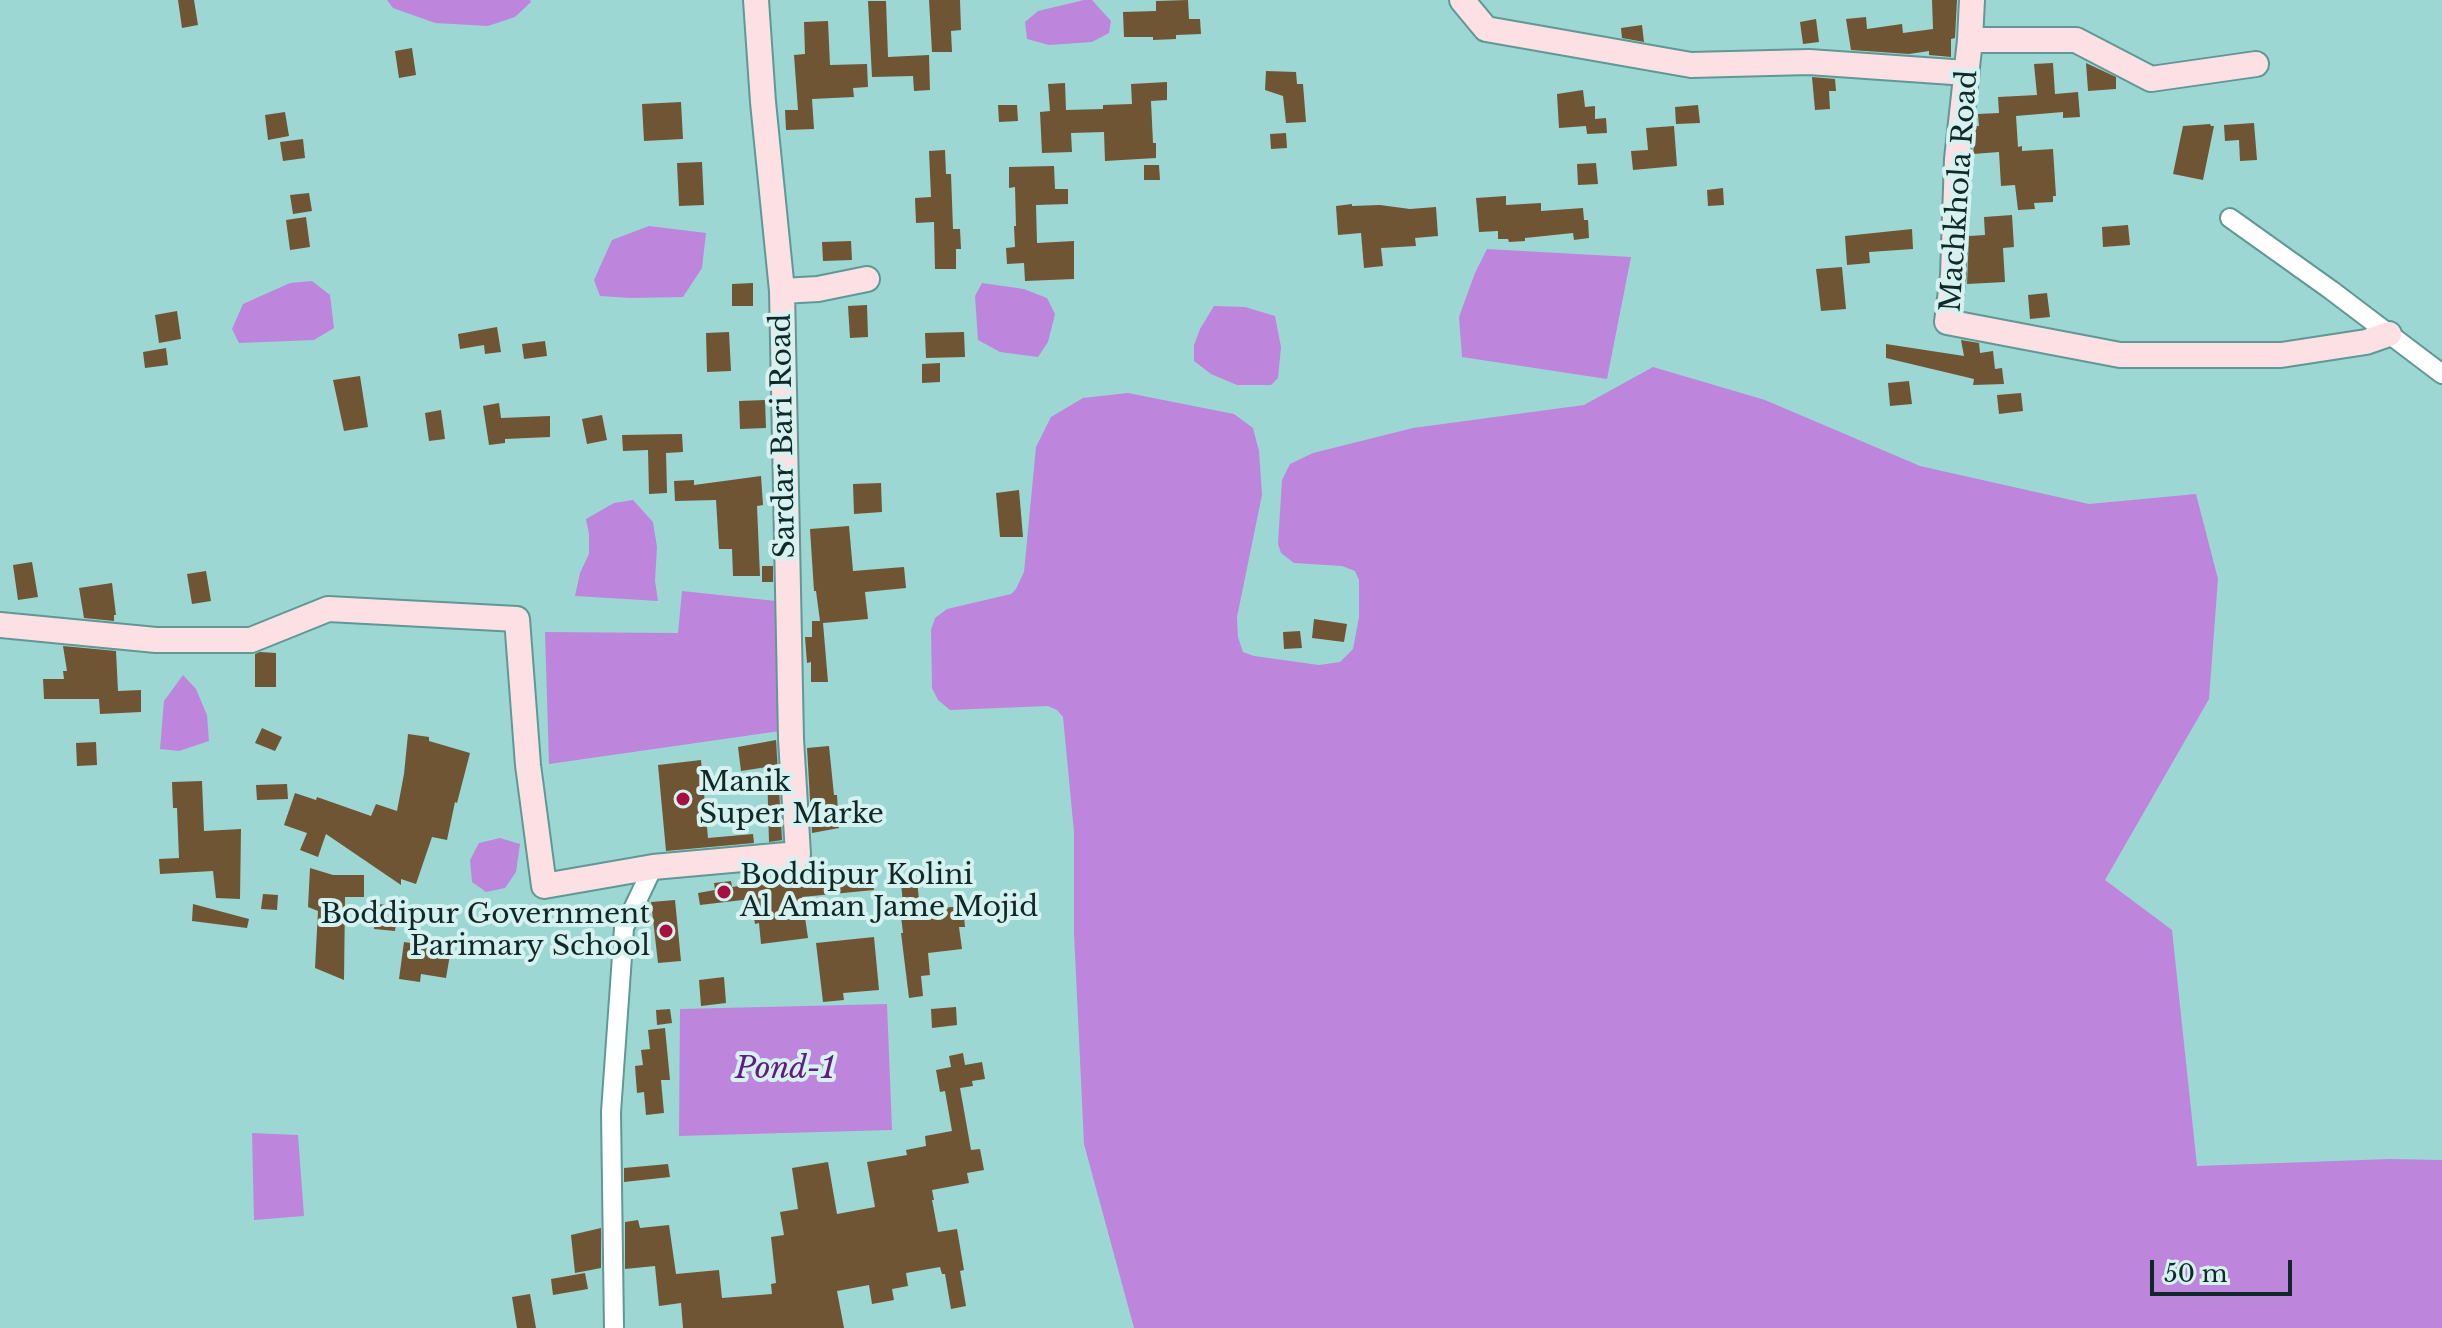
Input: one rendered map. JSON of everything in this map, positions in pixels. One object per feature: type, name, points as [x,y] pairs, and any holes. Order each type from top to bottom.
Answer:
[{"type":"main road","name":"Sardar Bari Road","points":[[653,867],[792,862],[782,291],[756,0]]},
{"type":"main road","points":[[1462,0],[1486,29],[1691,65],[1809,62],[1967,73]]},
{"type":"main road","name":"Machkhola Road","points":[[1972,0],[1957,159],[1953,275],[1947,322],[2120,355],[2281,355],[2366,342],[2389,334]]},
{"type":"main road","points":[[1970,40],[2076,40],[2151,79],[2256,64]]},
{"type":"main road","points":[[782,291],[813,290],[867,279]]},
{"type":"main road","points":[[0,625],[156,640],[251,640],[328,609],[517,619],[528,765],[544,886],[653,867]]},
{"type":"street","points":[[2230,218],[2442,374]]},
{"type":"street","points":[[614,1328],[611,1112],[624,928],[653,867]]},
{"type":"shaded area","points":[[787,740],[789,843],[769,844],[767,741]]},
{"type":"water","points":[[387,0],[531,2],[515,17],[488,26],[435,23],[393,8]]},
{"type":"water","points":[[1092,0],[1111,21],[1109,33],[1092,42],[1049,45],[1027,39],[1025,22],[1038,11]]},
{"type":"water","points":[[649,226],[706,233],[702,268],[683,297],[600,296],[594,280],[612,240]]},
{"type":"water","points":[[1487,249],[1631,257],[1607,379],[1462,357],[1459,317]]},
{"type":"water","points":[[312,281],[330,295],[334,328],[314,340],[239,343],[232,329],[243,304],[290,283]]},
{"type":"water","points":[[982,283],[1024,289],[1047,298],[1055,314],[1048,342],[1038,357],[1000,352],[978,340],[975,296]]},
{"type":"water","points":[[1214,306],[1245,307],[1275,316],[1281,347],[1278,378],[1271,385],[1237,385],[1211,374],[1194,361],[1194,345]]},
{"type":"water","points":[[1653,367],[1765,400],[1920,466],[2089,504],[2196,494],[2218,579],[2209,699],[2105,880],[2172,930],[2197,1166],[2442,1160],[2442,1328],[1134,1328],[1084,1144],[1074,933],[1074,832],[1063,717],[1048,706],[950,710],[938,700],[932,688],[931,630],[935,618],[947,609],[1011,594],[1016,589],[1024,572],[1036,447],[1051,417],[1083,398],[1128,393],[1234,414],[1253,428],[1259,451],[1262,495],[1237,617],[1243,652],[1319,665],[1340,662],[1353,649],[1359,617],[1359,580],[1355,571],[1342,566],[1294,563],[1281,553],[1278,544],[1282,480],[1290,464],[1313,453],[1413,428],[1584,405]]},
{"type":"water","points":[[633,500],[653,522],[657,547],[655,581],[658,601],[575,596],[580,573],[589,554],[586,519],[614,503]]},
{"type":"water","points":[[682,591],[776,601],[780,731],[549,764],[545,632],[678,633]]},
{"type":"water","points":[[183,675],[196,689],[207,715],[209,741],[179,751],[160,749],[164,701]]},
{"type":"water","points":[[500,838],[520,844],[516,872],[505,888],[486,892],[472,882],[470,860],[479,843]]},
{"type":"water","name":"Pond-1","points":[[887,1004],[892,1130],[679,1136],[680,1009]]},
{"type":"water","points":[[252,1133],[298,1135],[304,1216],[254,1220]]},
{"type":"building","points":[[178,0],[194,0],[198,25],[182,28]]},
{"type":"building","points":[[929,0],[960,0],[961,30],[951,31],[952,52],[932,52]]},
{"type":"building","points":[[1188,0],[1189,19],[1200,19],[1201,34],[1153,40],[1153,37],[1124,37],[1123,12],[1156,11],[1156,1]]},
{"type":"building","points":[[1932,0],[1957,0],[1951,57],[1929,55],[1929,51],[1909,54],[1851,50],[1846,19],[1866,17],[1867,29],[1902,24],[1903,33],[1933,29]]},
{"type":"building","points":[[868,1],[886,1],[888,57],[929,55],[930,90],[914,91],[913,76],[872,77]]},
{"type":"building","points":[[1816,19],[1819,42],[1803,44],[1800,22]]},
{"type":"building","points":[[828,21],[830,65],[867,64],[868,87],[853,88],[854,97],[812,99],[814,129],[786,130],[785,110],[798,110],[794,55],[805,54],[804,22]]},
{"type":"building","points":[[1642,25],[1644,42],[1622,38],[1621,28]]},
{"type":"building","points":[[412,48],[416,75],[399,78],[395,51]]},
{"type":"building","points":[[2053,63],[2055,94],[2078,92],[2080,117],[2063,118],[2063,112],[2016,116],[2018,147],[2022,146],[2022,151],[2053,149],[2056,196],[2053,196],[2053,202],[2034,203],[2035,209],[2018,210],[2015,185],[2001,186],[1999,152],[1973,154],[1976,126],[1979,126],[1978,114],[1999,113],[1998,97],[2037,95],[2034,64]]},
{"type":"building","points":[[2086,63],[2116,77],[2116,89],[2088,91]]},
{"type":"building","points":[[1266,71],[1296,72],[1297,84],[1303,84],[1306,122],[1286,123],[1283,96],[1265,90]]},
{"type":"building","points":[[1812,77],[1835,79],[1836,91],[1829,91],[1830,109],[1815,110]]},
{"type":"building","points":[[1167,82],[1167,100],[1151,101],[1156,158],[1105,161],[1104,132],[1071,133],[1072,152],[1042,153],[1040,112],[1050,111],[1048,84],[1065,83],[1066,110],[1132,104],[1131,84]]},
{"type":"building","points":[[1583,90],[1585,107],[1595,106],[1595,119],[1606,118],[1607,133],[1587,134],[1586,126],[1559,128],[1557,94]]},
{"type":"building","points":[[681,102],[683,139],[644,141],[642,104]]},
{"type":"building","points":[[998,105],[1017,105],[1018,121],[999,122]]},
{"type":"building","points":[[1698,105],[1700,123],[1676,124],[1675,107]]},
{"type":"building","points":[[285,112],[289,136],[268,140],[265,115]]},
{"type":"building","points":[[2254,123],[2257,160],[2240,161],[2239,140],[2225,141],[2224,125]]},
{"type":"building","points":[[1674,126],[1677,166],[1633,170],[1631,151],[1648,150],[1646,128]]},
{"type":"building","points":[[2183,126],[2214,126],[2203,180],[2173,174]]},
{"type":"building","points":[[1286,133],[1287,148],[1271,149],[1270,134]]},
{"type":"building","points":[[303,139],[305,158],[283,161],[280,142]]},
{"type":"building","points":[[945,150],[946,174],[951,174],[953,229],[960,229],[961,249],[956,249],[956,269],[935,269],[934,222],[916,223],[915,198],[931,197],[929,151]]},
{"type":"building","points":[[702,162],[704,205],[679,206],[677,163]]},
{"type":"building","points":[[1596,163],[1598,184],[1578,185],[1577,164]]},
{"type":"building","points":[[1144,165],[1159,165],[1160,180],[1144,180]]},
{"type":"building","points":[[1054,166],[1055,189],[1068,189],[1068,204],[1036,205],[1037,243],[1074,241],[1074,279],[1025,281],[1024,263],[1007,264],[1006,248],[1015,247],[1016,226],[1015,187],[1009,188],[1009,167]]},
{"type":"building","points":[[1723,188],[1724,205],[1708,206],[1707,190]]},
{"type":"building","points":[[309,193],[312,211],[293,214],[290,195]]},
{"type":"building","points":[[1506,196],[1506,205],[1541,203],[1541,211],[1583,208],[1584,220],[1588,220],[1589,238],[1574,240],[1573,233],[1509,242],[1508,239],[1498,239],[1498,231],[1479,232],[1476,198]]},
{"type":"building","points":[[1352,204],[1410,209],[1436,207],[1438,236],[1415,238],[1416,246],[1381,248],[1383,266],[1364,268],[1361,233],[1338,235],[1336,206]]},
{"type":"building","points":[[2012,215],[2014,247],[2003,248],[2005,282],[1967,284],[1969,236],[1985,235],[1984,217]]},
{"type":"building","points":[[306,217],[310,247],[290,250],[286,220]]},
{"type":"building","points":[[2128,225],[2130,245],[2103,247],[2102,227]]},
{"type":"building","points":[[1912,229],[1913,249],[1869,252],[1870,263],[1847,265],[1845,236]]},
{"type":"building","points":[[851,241],[852,260],[823,261],[822,242]]},
{"type":"building","points":[[1842,267],[1846,309],[1821,311],[1816,269]]},
{"type":"building","points":[[753,283],[753,306],[732,306],[732,284]]},
{"type":"building","points":[[2047,293],[2050,317],[2030,319],[2028,295]]},
{"type":"building","points":[[867,305],[868,337],[850,338],[848,306]]},
{"type":"building","points":[[177,311],[181,339],[159,343],[155,315]]},
{"type":"building","points":[[497,327],[501,352],[485,354],[484,345],[460,349],[458,334]]},
{"type":"building","points":[[729,332],[731,371],[707,372],[706,333]]},
{"type":"building","points":[[964,332],[965,357],[926,358],[925,333]]},
{"type":"building","points":[[1961,340],[1979,343],[1980,353],[1993,351],[1995,369],[2002,368],[2004,384],[1973,385],[1974,379],[1886,358],[1886,344],[1964,356]]},
{"type":"building","points":[[545,341],[547,356],[524,359],[522,344]]},
{"type":"building","points":[[166,348],[168,365],[145,368],[143,352]]},
{"type":"building","points":[[940,363],[940,382],[922,383],[922,364]]},
{"type":"building","points":[[360,376],[368,427],[344,431],[333,380]]},
{"type":"building","points":[[1909,381],[1912,404],[1890,406],[1888,383]]},
{"type":"building","points":[[2021,393],[2023,411],[1999,414],[1997,395]]},
{"type":"building","points":[[765,400],[766,428],[740,429],[739,401]]},
{"type":"building","points":[[499,403],[501,418],[550,416],[550,437],[505,439],[505,443],[489,445],[483,406]]},
{"type":"building","points":[[441,410],[445,439],[429,441],[425,413]]},
{"type":"building","points":[[602,415],[607,440],[587,444],[582,419]]},
{"type":"building","points":[[682,434],[683,452],[666,453],[667,493],[649,494],[648,450],[623,451],[622,435]]},
{"type":"building","points":[[761,476],[763,505],[757,506],[760,576],[733,576],[732,549],[719,549],[716,500],[675,501],[674,481],[694,480],[694,485]]},
{"type":"building","points":[[881,483],[882,512],[854,514],[853,484]]},
{"type":"building","points":[[1019,490],[1023,537],[1000,537],[996,493]]},
{"type":"building","points":[[849,526],[853,571],[904,567],[906,588],[865,592],[868,619],[823,623],[828,682],[811,682],[811,662],[807,663],[805,637],[812,637],[812,621],[820,621],[814,591],[810,529]]},
{"type":"building","points":[[32,562],[38,597],[18,600],[13,565]]},
{"type":"building","points":[[762,566],[773,566],[773,582],[762,582]]},
{"type":"building","points":[[206,571],[211,601],[192,604],[187,574]]},
{"type":"building","points":[[112,583],[114,621],[84,618],[79,588]]},
{"type":"building","points":[[1314,619],[1347,624],[1344,642],[1312,638]]},
{"type":"building","points":[[1300,631],[1302,648],[1284,649],[1283,632]]},
{"type":"building","points":[[63,646],[116,651],[118,691],[141,690],[141,712],[100,714],[99,699],[44,699],[43,679],[64,679],[63,671],[67,671]]},
{"type":"building","points":[[276,653],[276,687],[255,687],[255,654]]},
{"type":"building","points":[[262,728],[282,737],[275,751],[255,743]]},
{"type":"building","points":[[408,734],[429,737],[429,741],[470,753],[447,840],[432,837],[416,884],[401,879],[401,885],[326,834],[318,857],[300,850],[307,833],[284,825],[295,793],[316,800],[317,797],[371,816],[376,804],[397,811]]},
{"type":"building","points":[[776,740],[782,840],[769,842],[767,767],[741,771],[738,747]]},
{"type":"building","points":[[96,742],[97,765],[77,766],[76,743]]},
{"type":"building","points":[[829,746],[839,828],[812,833],[807,748]]},
{"type":"building","name":"Manik Super Marke","points":[[701,760],[708,838],[753,834],[754,843],[666,851],[658,765]]},
{"type":"building","points":[[202,781],[204,831],[241,829],[240,899],[216,898],[213,871],[160,874],[159,859],[179,858],[177,808],[173,808],[172,782]]},
{"type":"building","points":[[287,784],[288,799],[257,800],[256,785]]},
{"type":"building","points":[[310,868],[333,875],[364,875],[364,897],[345,897],[344,980],[315,968],[318,911],[308,907]]},
{"type":"building","points":[[872,873],[874,890],[802,897],[808,938],[761,944],[759,923],[755,924],[751,899],[700,905],[698,893],[715,890],[714,883],[731,881],[732,887],[798,880],[798,883]]},
{"type":"building","points":[[917,880],[920,910],[963,906],[965,927],[959,927],[962,949],[928,953],[930,975],[921,976],[923,996],[909,998],[901,933],[901,916],[904,916],[901,882]]},
{"type":"building","points":[[263,894],[278,895],[277,910],[261,909]]},
{"type":"building","name":"Boddipur Government Parimary School","points":[[675,900],[681,961],[658,963],[651,902]]},
{"type":"building","points":[[193,904],[249,919],[247,928],[192,921]]},
{"type":"building","points":[[377,904],[398,906],[395,931],[374,929]]},
{"type":"building","points":[[874,937],[879,990],[843,993],[844,1000],[823,1002],[816,943]]},
{"type":"building","points":[[404,942],[451,949],[446,978],[421,974],[420,982],[399,979]]},
{"type":"building","points":[[724,977],[726,1003],[701,1006],[699,980]]},
{"type":"building","points":[[956,1007],[957,1025],[932,1028],[931,1009]]},
{"type":"building","points":[[670,1009],[672,1023],[657,1025],[656,1010]]},
{"type":"building","points":[[665,1028],[670,1080],[661,1080],[664,1113],[646,1115],[644,1092],[637,1093],[635,1066],[643,1065],[641,1050],[650,1049],[648,1030]]},
{"type":"building","points":[[963,1053],[965,1065],[982,1062],[985,1079],[972,1081],[973,1086],[960,1088],[971,1150],[980,1149],[984,1170],[967,1173],[969,1183],[932,1190],[932,1200],[938,1232],[957,1229],[966,1306],[951,1309],[945,1274],[942,1274],[940,1267],[906,1273],[908,1286],[892,1289],[894,1300],[872,1304],[869,1285],[837,1291],[844,1328],[683,1328],[681,1303],[659,1306],[655,1266],[625,1269],[625,1222],[638,1220],[640,1228],[669,1225],[676,1274],[719,1270],[722,1298],[772,1294],[771,1284],[776,1283],[771,1237],[784,1235],[780,1212],[798,1209],[792,1168],[828,1162],[837,1214],[875,1207],[867,1162],[907,1155],[906,1150],[926,1146],[925,1136],[952,1131],[945,1091],[940,1092],[936,1070],[951,1067],[949,1056]]},
{"type":"building","points":[[668,1164],[670,1177],[624,1182],[624,1168]]},
{"type":"building","points":[[601,1228],[601,1268],[575,1273],[571,1235]]},
{"type":"building","points":[[585,1273],[588,1289],[553,1295],[551,1279]]},
{"type":"building","points":[[530,1294],[536,1328],[517,1328],[512,1297]]},
{"type":"place","name":"Manik Super Marke","points":[[683,799]]},
{"type":"place","name":"Boddipur Kolini Al Aman Jame Mojid","points":[[724,892]]},
{"type":"place","name":"Boddipur Government Parimary School","points":[[666,931]]}]
